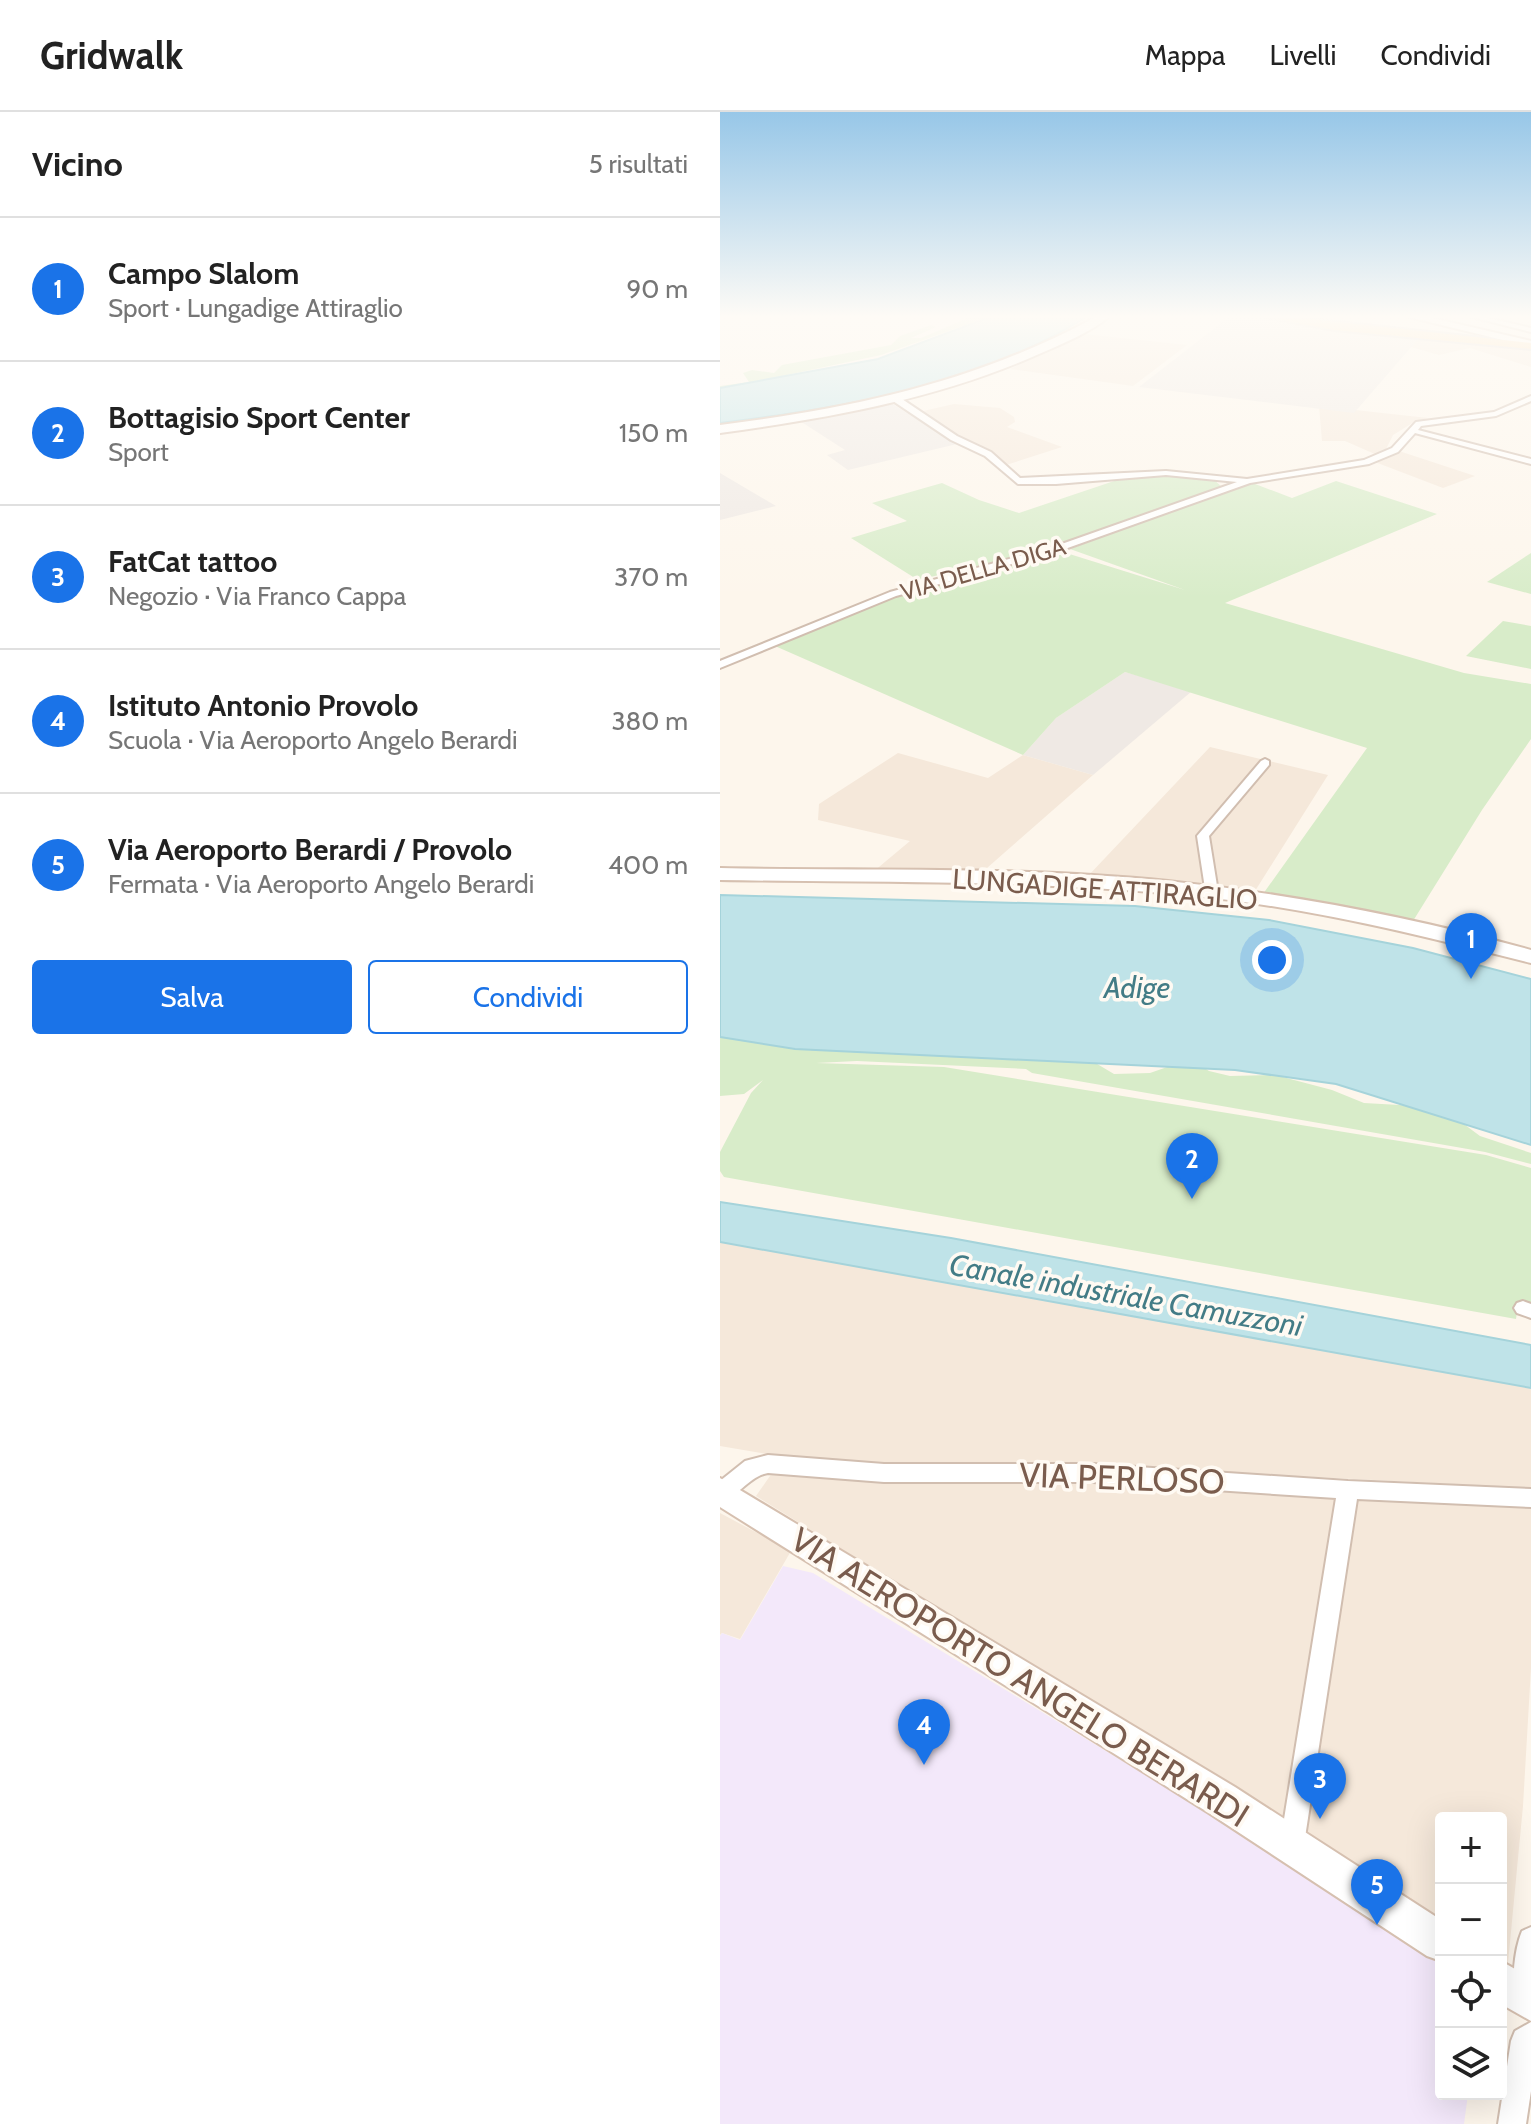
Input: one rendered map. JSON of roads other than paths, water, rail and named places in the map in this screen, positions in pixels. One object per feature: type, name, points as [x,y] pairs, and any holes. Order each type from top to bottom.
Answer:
[{"type":"street","points":[[720,429],[836,411]]},
{"type":"street","name":"VIA DELLA DIGA","points":[[914,411],[954,438],[988,454],[1018,481],[1181,473],[1248,481]]},
{"type":"street","name":"VIA DELLA DIGA","points":[[720,665],[893,594],[1072,544],[1248,481],[1366,462],[1389,455],[1411,430],[1433,421],[1503,411]]},
{"type":"street","points":[[1411,430],[1531,462]]},
{"type":"street","points":[[1211,892],[1213,876],[1205,861],[1203,836],[1265,763]]},
{"type":"street","name":"LUNGADIGE ATTIRAGLIO","points":[[720,874],[1056,881],[1211,892],[1384,919],[1453,934],[1531,957]]},
{"type":"street","name":"VIA PERLOSO","points":[[721,1491],[752,1467],[768,1464],[884,1473],[1093,1473],[1348,1490],[1531,1498]]},
{"type":"street","points":[[1291,1845],[1348,1490]]},
{"type":"street","name":"VIA AEROPORTO ANGELO BERARDI","points":[[721,1491],[1291,1845],[1435,1938]]},
{"type":"street","points":[[1512,2124],[1525,2041],[1522,2004],[1531,1940]]},
{"type":"water","points":[[720,411],[808,411],[720,423]]},
{"type":"water","name":"Adige","points":[[720,895],[1135,906],[1269,920],[1413,948],[1531,979],[1531,1145],[1336,1084],[1235,1070],[795,1049],[720,1037]]},
{"type":"water","name":"Canale industriale Camuzzoni","points":[[720,1202],[951,1238],[1531,1345],[1531,1388],[720,1242]]},
{"type":"place","name":"Campo Slalom","points":[[1471,979]]},
{"type":"place","name":"Bottagisio Sport Center","points":[[1192,1199]]},
{"type":"place","name":"Istituto Antonio Provolo","points":[[924,1765]]},
{"type":"place","name":"FatCat tattoo","points":[[1320,1819]]},
{"type":"place","name":"Via Aeroporto Berardi / Provolo","points":[[1377,1925]]}]
